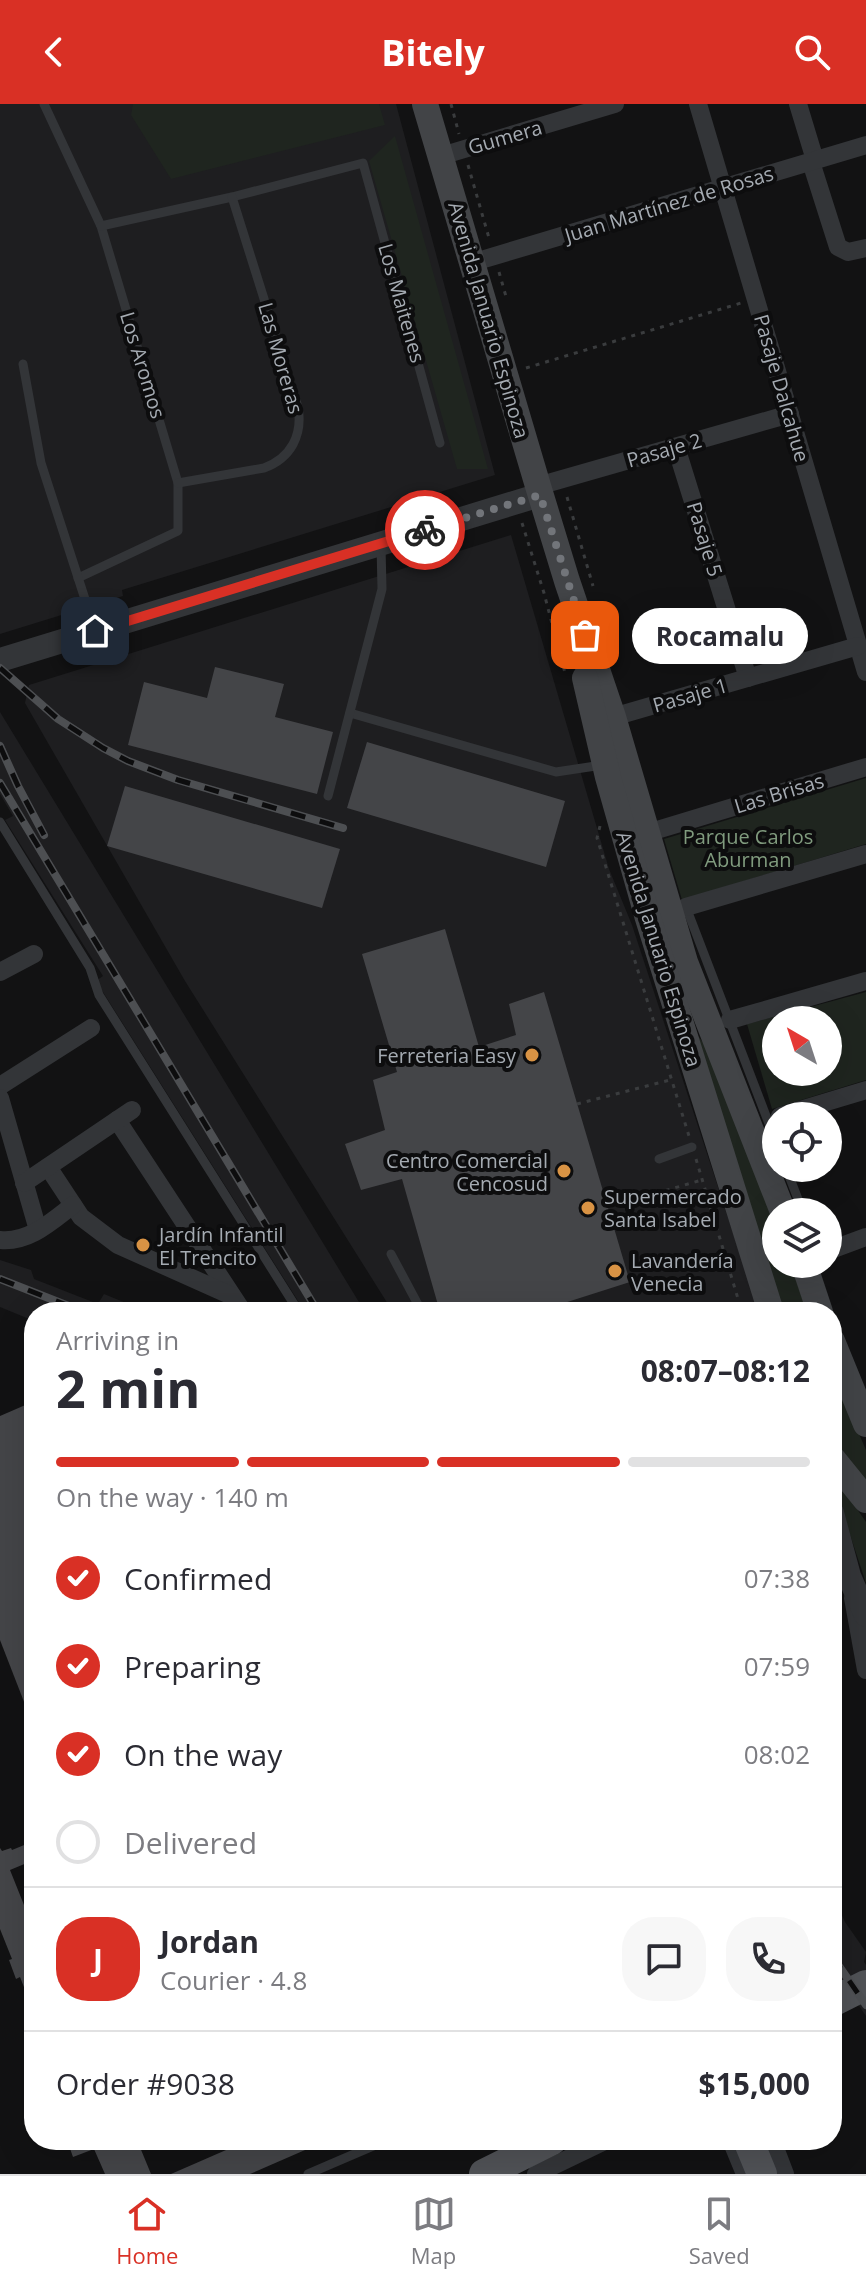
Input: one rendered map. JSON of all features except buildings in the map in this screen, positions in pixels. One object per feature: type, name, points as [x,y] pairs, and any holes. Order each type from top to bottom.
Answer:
[{"type":"main road","name":"Avenida Januario Espinoza","points":[[425,104],[452,152],[483,260],[505,374],[567,581],[613,717],[685,962],[778,1198]]},
{"type":"main road","name":"Avenida Januario Espinoza","points":[[567,581],[575,631],[619,817],[768,1302]]},
{"type":"main road","points":[[808,1278],[816,1302]]},
{"type":"main road","points":[[842,1365],[866,1424]]},
{"type":"main road","points":[[842,1470],[866,1500]]},
{"type":"main road","points":[[842,1997],[866,1985]]},
{"type":"main road","points":[[485,2174],[532,2150]]},
{"type":"main road","points":[[752,2150],[762,2174]]},
{"type":"street","name":"Gumera","points":[[452,152],[615,104]]},
{"type":"street","name":"Pasaje Dalcahue","points":[[698,104],[866,672]]},
{"type":"street","points":[[798,104],[838,247],[864,255]]},
{"type":"street","name":"Juan Martínez de Rosas","points":[[483,260],[866,145]]},
{"type":"street","name":"Pasaje 2","points":[[539,490],[790,414]]},
{"type":"street","name":"Pasaje 5","points":[[676,447],[748,678]]},
{"type":"street","points":[[0,660],[381,544],[539,490]]},
{"type":"street","name":"Pasaje 1","points":[[613,717],[858,646]]},
{"type":"street","name":"Las Brisas","points":[[647,833],[866,767]]},
{"type":"street","points":[[686,907],[866,854]]},
{"type":"street","points":[[0,972],[34,954]]},
{"type":"street","points":[[730,1020],[866,981]]},
{"type":"street","points":[[0,1086],[91,1028]]},
{"type":"street","points":[[827,1102],[866,1090]]},
{"type":"street","points":[[0,1098],[38,1230]]},
{"type":"street","points":[[24,1183],[125,1115],[236,1302]]},
{"type":"street","points":[[48,1167],[81,1217],[118,1245],[233,1302]]},
{"type":"street","points":[[0,1240],[13,1241],[38,1230],[73,1205]]},
{"type":"street","points":[[842,1246],[866,1237]]},
{"type":"street","points":[[842,1550],[866,1670]]},
{"type":"street","points":[[849,1576],[866,1615]]},
{"type":"street","points":[[536,2174],[586,2150]]},
{"type":"street","points":[[735,2150],[745,2174]]},
{"type":"street","points":[[776,2150],[785,2174]]},
{"type":"lane","name":"Los Aromos","points":[[44,104],[101,226],[178,483],[178,531],[78,578]]},
{"type":"lane","name":"Los Maitenes","points":[[232,197],[363,163],[440,443]]},
{"type":"lane","points":[[101,226],[232,197]]},
{"type":"lane","name":"Las Moreras","points":[[178,483],[274,464],[290,451],[300,425],[298,407],[232,197]]},
{"type":"lane","points":[[23,364],[41,463],[95,631]]},
{"type":"lane","points":[[328,796],[382,589],[381,544]]},
{"type":"lane","points":[[350,713],[556,772],[605,764]]},
{"type":"lane","points":[[0,822],[90,968],[99,995],[293,1302]]},
{"type":"lane","points":[[686,907],[730,1020],[768,1102]]},
{"type":"lane","points":[[653,931],[673,946],[685,962]]},
{"type":"lane","points":[[659,1159],[692,1147]]},
{"type":"lane","points":[[391,1254],[417,1302]]},
{"type":"lane","points":[[308,2174],[364,2150]]},
{"type":"path","points":[[451,104],[452,152],[483,260],[510,312]]},
{"type":"path","points":[[505,374],[756,299]]},
{"type":"path","points":[[522,524],[568,685]]},
{"type":"path","points":[[619,817],[601,822],[597,838],[739,1302]]},
{"type":"path","points":[[577,1104],[670,1080]]},
{"type":"path","points":[[608,1207],[702,1180]]},
{"type":"shaded area","points":[[0,104],[396,104],[495,475],[122,590],[123,596],[0,634]]},
{"type":"shaded area","points":[[511,535],[609,869],[632,925],[756,1302],[387,1302],[185,981],[25,703],[29,685]]},
{"type":"shaded area","points":[[0,712],[359,1302],[299,1302],[96,981],[103,976],[5,820],[13,816],[0,794]]},
{"type":"shaded area","points":[[0,1260],[31,1270],[34,1279],[93,1302],[24,1302],[24,1317],[0,1307]]},
{"type":"shaded area","points":[[104,1294],[124,1302],[99,1302]]},
{"type":"shaded area","points":[[842,1915],[866,1952],[866,2016],[842,1981]]},
{"type":"green space","points":[[133,104],[379,104],[385,125],[171,179],[131,115]]},
{"type":"green space","points":[[395,136],[488,469],[457,469],[369,161]]},
{"type":"green space","name":"Parque Carlos Aburman","points":[[866,778],[866,844],[682,900],[664,839]]},
{"type":"green space","points":[[866,992],[866,1080],[795,1102],[770,1102],[765,1086],[842,1086],[842,1006],[814,1006]]},
{"type":"green space","points":[[762,1020],[762,1075],[747,1024]]},
{"type":"green space","points":[[691,1026],[704,1044],[766,1198],[762,1198],[762,1252]]},
{"type":"green space","points":[[770,1278],[798,1278],[807,1302],[778,1302]]},
{"type":"green space","points":[[842,1396],[866,1450],[866,1490],[842,1457]]},
{"type":"green space","points":[[842,1487],[866,1522],[866,1583],[842,1510]]},
{"type":"railway","points":[[0,668],[58,719],[128,761],[178,780],[343,828]]},
{"type":"railway","points":[[0,746],[44,835]]},
{"type":"railway","points":[[0,783],[312,1302]]},
{"type":"railway","points":[[0,1279],[59,1302]]},
{"type":"railway","points":[[842,1970],[866,2005]]},
{"type":"way so far","points":[[425,530],[540,495],[585,635]]},
{"type":"place","name":"Rocamalu","points":[[585,635]]},
{"type":"place","name":"Ferreteria Easy","points":[[532,1055]]},
{"type":"place","name":"Centro Comercial Cencosud","points":[[564,1171]]},
{"type":"place","name":"Supermercado Santa Isabel","points":[[588,1208]]},
{"type":"place","name":"Jardín Infantil El Trencito","points":[[143,1245]]},
{"type":"place","name":"Lavandería Venecia","points":[[615,1271]]},
{"type":"route","points":[[95,631],[425,530]]}]
